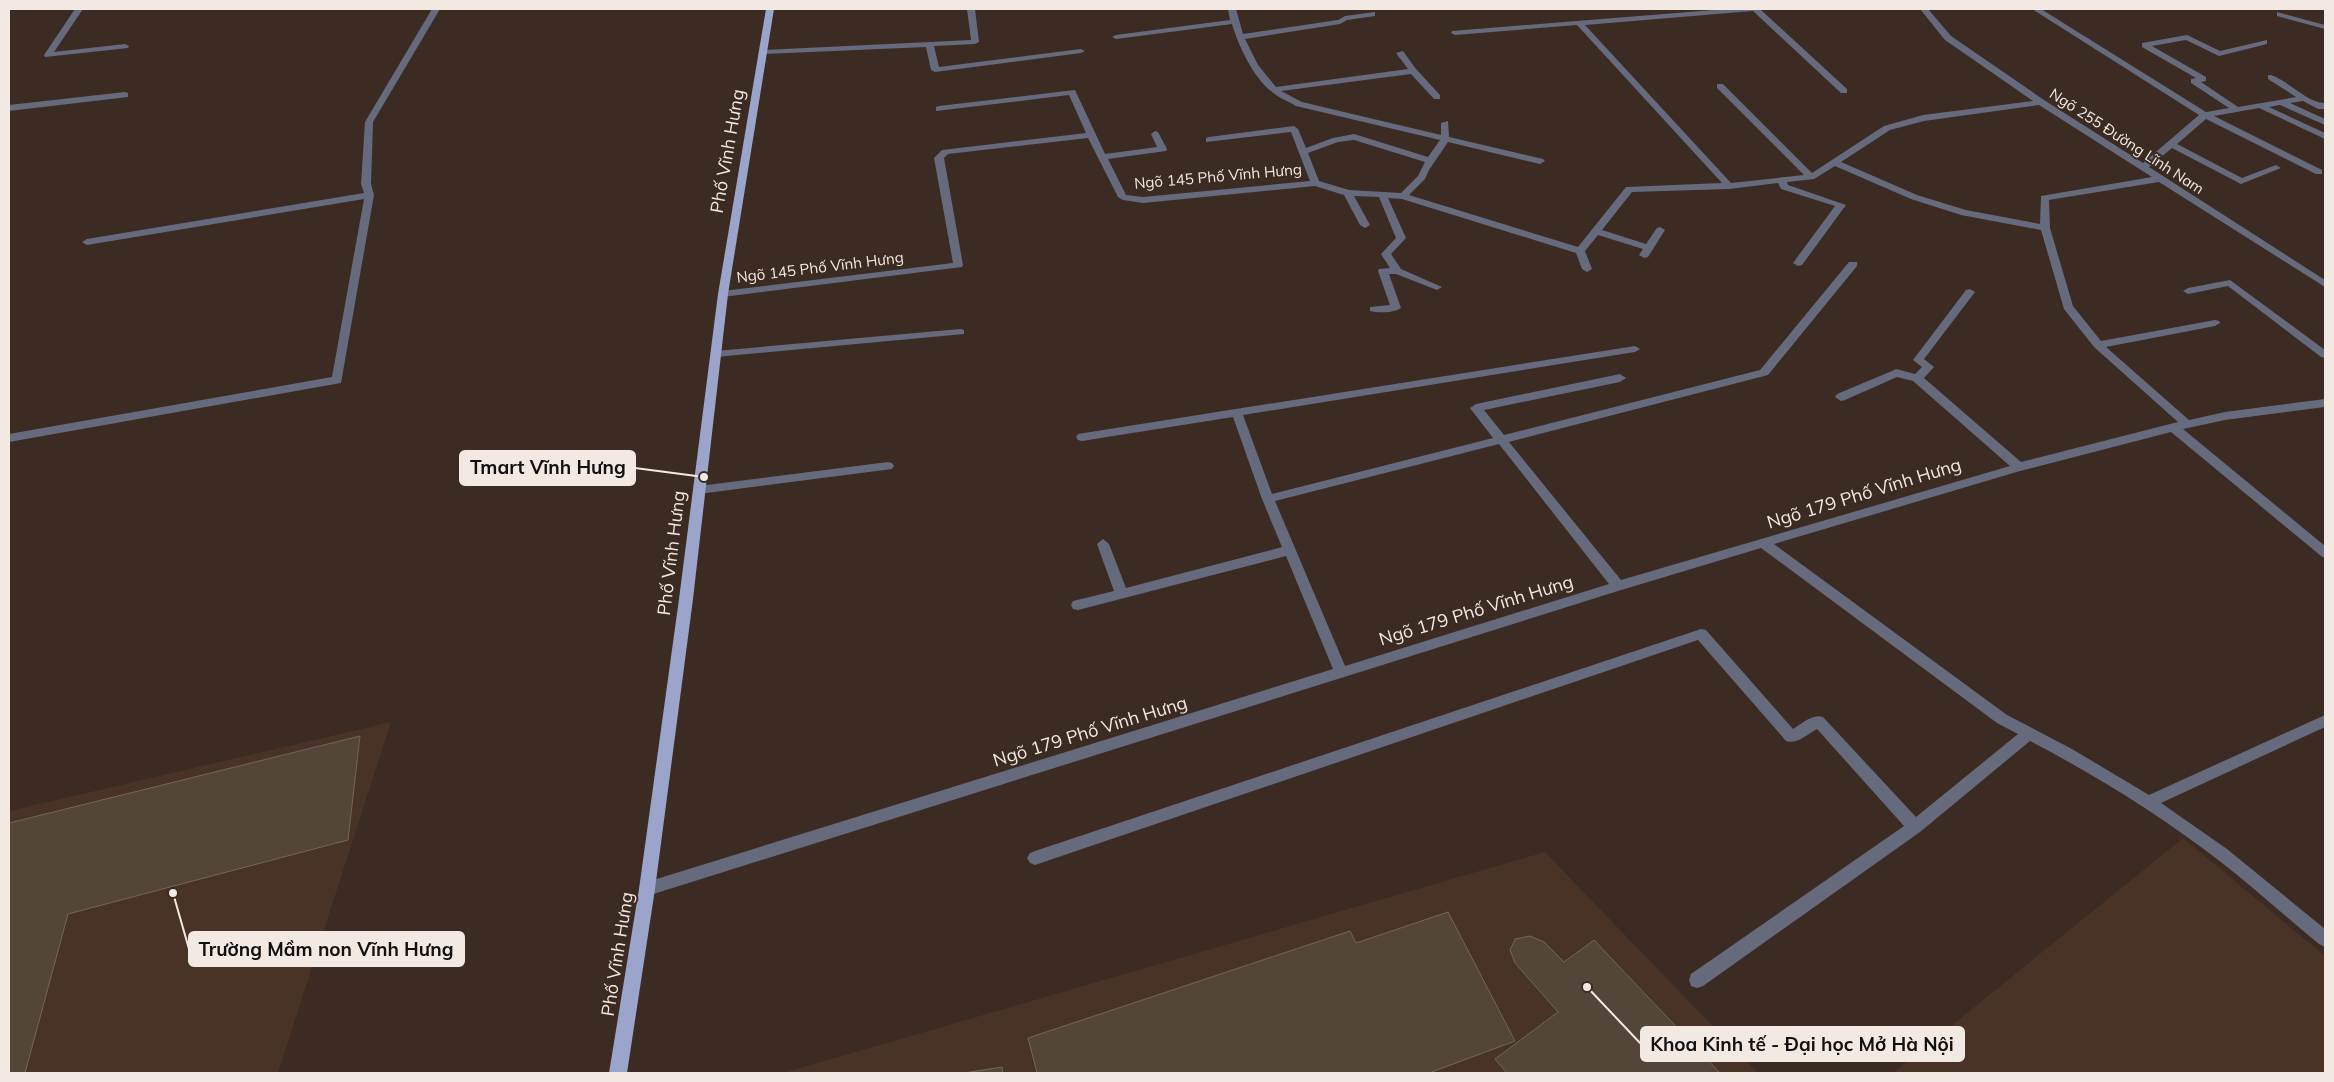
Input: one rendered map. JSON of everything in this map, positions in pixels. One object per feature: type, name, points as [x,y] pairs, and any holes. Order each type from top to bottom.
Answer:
[{"type":"main road","name":"Phố Vĩnh Hưng","points":[[618,1073],[647,889],[723,294],[770,9]]},
{"type":"street","points":[[79,9],[48,55],[125,46]]},
{"type":"street","points":[[9,438],[337,380],[368,195],[366,184],[369,122],[436,9]]},
{"type":"street","points":[[764,52],[915,43],[930,45],[975,42],[971,9]]},
{"type":"street","points":[[1232,9],[1233,22],[1250,57],[1273,90],[1299,104],[1540,161]]},
{"type":"street","points":[[1351,9],[1356,16]]},
{"type":"street","points":[[1668,9],[1675,16]]},
{"type":"street","points":[[1455,33],[1751,9]]},
{"type":"street","points":[[1756,9],[1844,91]]},
{"type":"street","name":"Ngõ 255 Đường Lĩnh Nam","points":[[1924,9],[1948,38],[2041,102],[2325,284]]},
{"type":"street","points":[[2036,9],[2204,115],[2319,172]]},
{"type":"street","points":[[1240,37],[1340,22],[1344,18],[1372,14]]},
{"type":"street","points":[[2280,14],[2325,27]]},
{"type":"street","points":[[1116,36],[1233,22]]},
{"type":"street","points":[[1580,24],[1729,186]]},
{"type":"street","points":[[2236,109],[2194,81],[2203,79],[2145,45],[2187,37],[2219,54],[2264,42]]},
{"type":"street","points":[[930,45],[935,70],[1081,51]]},
{"type":"street","points":[[1400,54],[1413,71],[1438,97]]},
{"type":"street","points":[[1273,90],[1413,71]]},
{"type":"street","points":[[2270,77],[2321,107],[2325,106]]},
{"type":"street","points":[[1720,86],[1811,177]]},
{"type":"street","points":[[939,110],[1072,92],[1091,135]]},
{"type":"street","points":[[9,108],[125,95]]},
{"type":"street","points":[[2143,168],[2204,115],[2304,98]]},
{"type":"street","points":[[1587,269],[1580,251],[1629,189],[1729,186],[1811,177],[1836,163],[1887,128],[1923,118],[2041,102]]},
{"type":"street","points":[[2281,102],[2325,122]]},
{"type":"street","points":[[2259,105],[2325,136]]},
{"type":"street","points":[[1403,196],[1422,177],[1445,139],[1445,123]]},
{"type":"street","points":[[1209,140],[1294,129],[1315,183]]},
{"type":"street","points":[[1102,157],[1163,149],[1155,134]]},
{"type":"street","name":"Ngõ 145 Phố Vĩnh Hưng","points":[[723,294],[958,265],[938,158],[945,152],[1091,135],[1123,197],[1143,200],[1315,183],[1348,193],[1383,197],[1403,196],[1580,251]]},
{"type":"street","points":[[1303,152],[1336,140],[1354,137],[1430,161]]},
{"type":"street","points":[[2171,144],[2241,180],[2276,168]]},
{"type":"street","points":[[1836,163],[1914,197],[1964,213],[2045,228]]},
{"type":"street","points":[[2160,179],[2044,198],[2045,228],[2068,307],[2098,345],[2187,424]]},
{"type":"street","points":[[1782,180],[1784,187],[1841,204],[1798,263]]},
{"type":"street","points":[[1348,193],[1364,225]]},
{"type":"street","points":[[87,242],[368,195]]},
{"type":"street","points":[[1383,197],[1401,238],[1386,254],[1397,271]]},
{"type":"street","points":[[1596,231],[1646,252],[1660,230]]},
{"type":"street","points":[[1268,499],[1764,373],[1853,264]]},
{"type":"street","points":[[1374,309],[1396,308],[1383,272],[1397,271],[1437,287]]},
{"type":"street","points":[[2188,291],[2230,284],[2325,355]]},
{"type":"street","points":[[1917,378],[1929,367],[1918,360],[1970,292]]},
{"type":"street","points":[[2098,345],[2215,323]]},
{"type":"street","points":[[716,354],[960,332]]},
{"type":"street","points":[[1082,437],[1635,349]]},
{"type":"street","points":[[1841,397],[1896,373],[1917,378],[2019,467]]},
{"type":"street","points":[[1618,586],[1476,408],[1620,378]]},
{"type":"street","name":"Ngõ 179 Phố Vĩnh Hưng","points":[[647,889],[1618,586],[2019,467],[2173,427],[2225,416],[2325,403]]},
{"type":"street","points":[[1237,413],[1268,499],[1341,672]]},
{"type":"street","points":[[2173,427],[2325,554]]},
{"type":"street","points":[[699,490],[888,466]]},
{"type":"street","points":[[1763,543],[2002,719],[2082,762],[2148,802],[2222,854],[2325,939]]},
{"type":"street","points":[[1102,544],[1122,594]]},
{"type":"street","points":[[1078,605],[1290,550]]},
{"type":"street","points":[[1035,858],[1701,634],[1791,737],[1818,722],[1915,826]]},
{"type":"street","points":[[2148,802],[2325,721]]},
{"type":"street","points":[[1697,980],[1915,826],[2028,733]]},
{"type":"shaded area","points":[[391,722],[278,1073],[9,1073],[9,811]]},
{"type":"shaded area","points":[[2183,838],[2325,956],[2325,1073],[1893,1073]]},
{"type":"shaded area","points":[[1545,852],[1758,1073],[783,1073]]},
{"type":"building","points":[[360,736],[348,840],[68,914],[25,1073],[9,1073],[9,823]]},
{"type":"building","points":[[1448,912],[1515,1041],[1429,1073],[1037,1073],[1028,1038],[1350,931],[1356,943]]},
{"type":"building","points":[[1530,936],[1544,942],[1564,962],[1594,940],[1720,1073],[1507,1073],[1495,1059],[1558,1012],[1515,963],[1510,950],[1515,939]]},
{"type":"building","points":[[1002,1067],[1003,1073],[964,1073]]},
{"type":"place","name":"Tmart Vĩnh Hưng","points":[[704,477]]},
{"type":"place","name":"Trường Mầm non Vĩnh Hưng","points":[[173,893]]},
{"type":"place","name":"Khoa Kinh tế - Đại học Mở Hà Nội","points":[[1587,987]]}]
